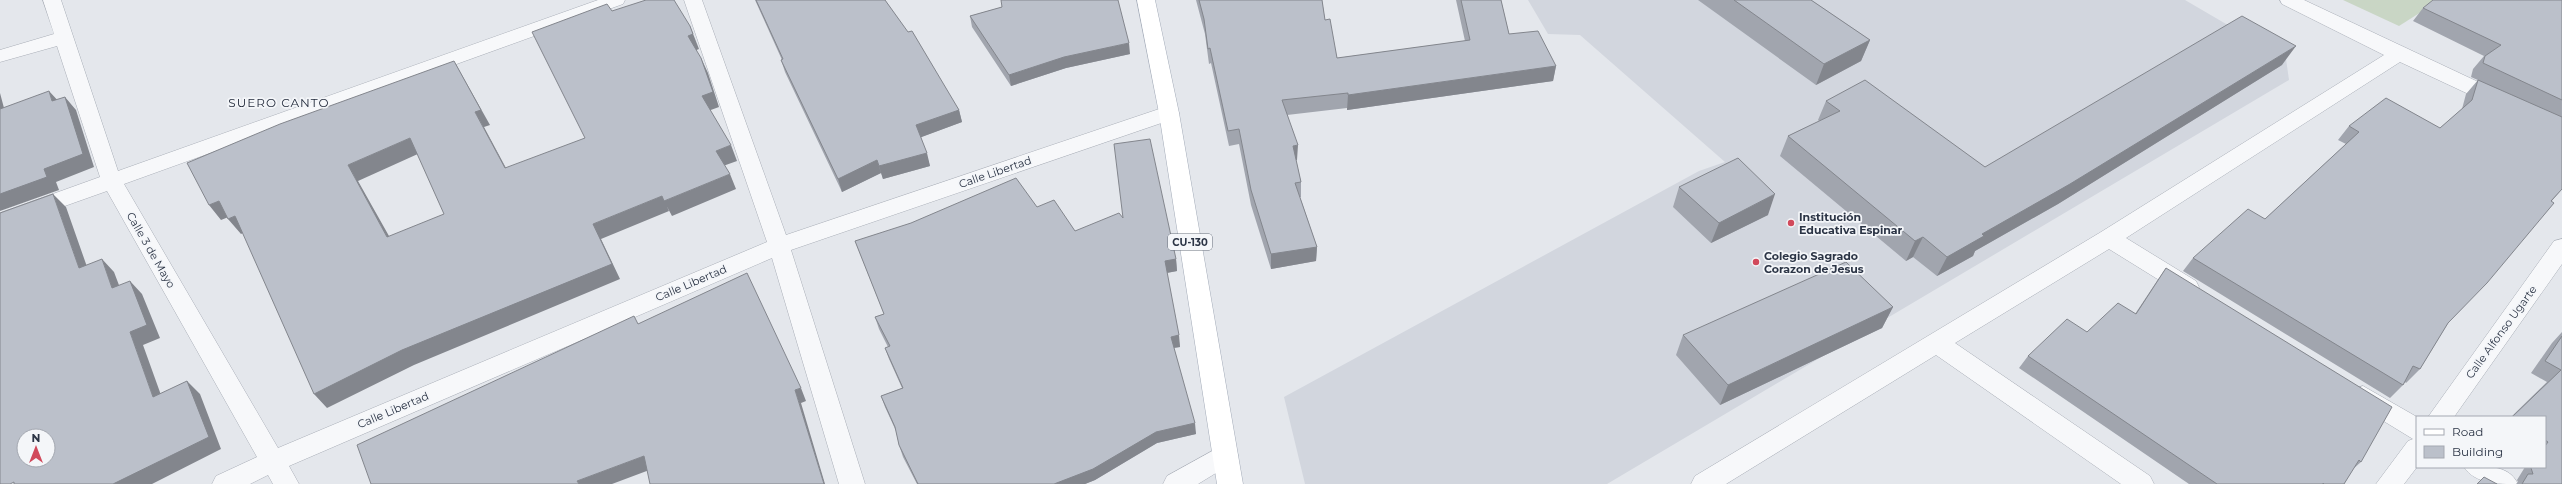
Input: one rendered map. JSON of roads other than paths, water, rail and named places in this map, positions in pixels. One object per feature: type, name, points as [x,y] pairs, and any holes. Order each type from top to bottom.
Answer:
[{"type":"main road","name":"CU-130","points":[[1146,0],[1169,113],[1230,484]]},
{"type":"street","name":"Calle 3 de Mayo","points":[[52,0],[111,180],[286,484]]},
{"type":"street","points":[[0,222],[111,180],[616,0]]},
{"type":"street","points":[[693,0],[780,246],[852,484]]},
{"type":"street","points":[[2289,0],[2399,54],[2512,106]]},
{"type":"street","points":[[0,56],[65,37]]},
{"type":"street","points":[[1704,484],[2109,238],[2399,54]]},
{"type":"street","name":"Calle Libertad","points":[[225,484],[273,461],[780,246],[1169,113]]},
{"type":"street","points":[[2109,238],[2203,296]]},
{"type":"street","name":"Calle Alfonso Ugarte","points":[[2441,416],[2562,247]]},
{"type":"street","points":[[1936,342],[2141,484]]},
{"type":"street","points":[[2344,384],[2416,429]]},
{"type":"street","points":[[2390,484],[2416,449]]},
{"type":"street","points":[[1176,484],[1225,455]]},
{"type":"street","points":[[2479,468],[2505,484]]},
{"type":"place","name":"Institución Educativa Espinar","points":[[1791,223]]},
{"type":"place","name":"Colegio Sagrado Corazon de Jesus","points":[[1756,262]]},
{"type":"district","name":"SUERO CANTO","points":[[279,103]]}]
